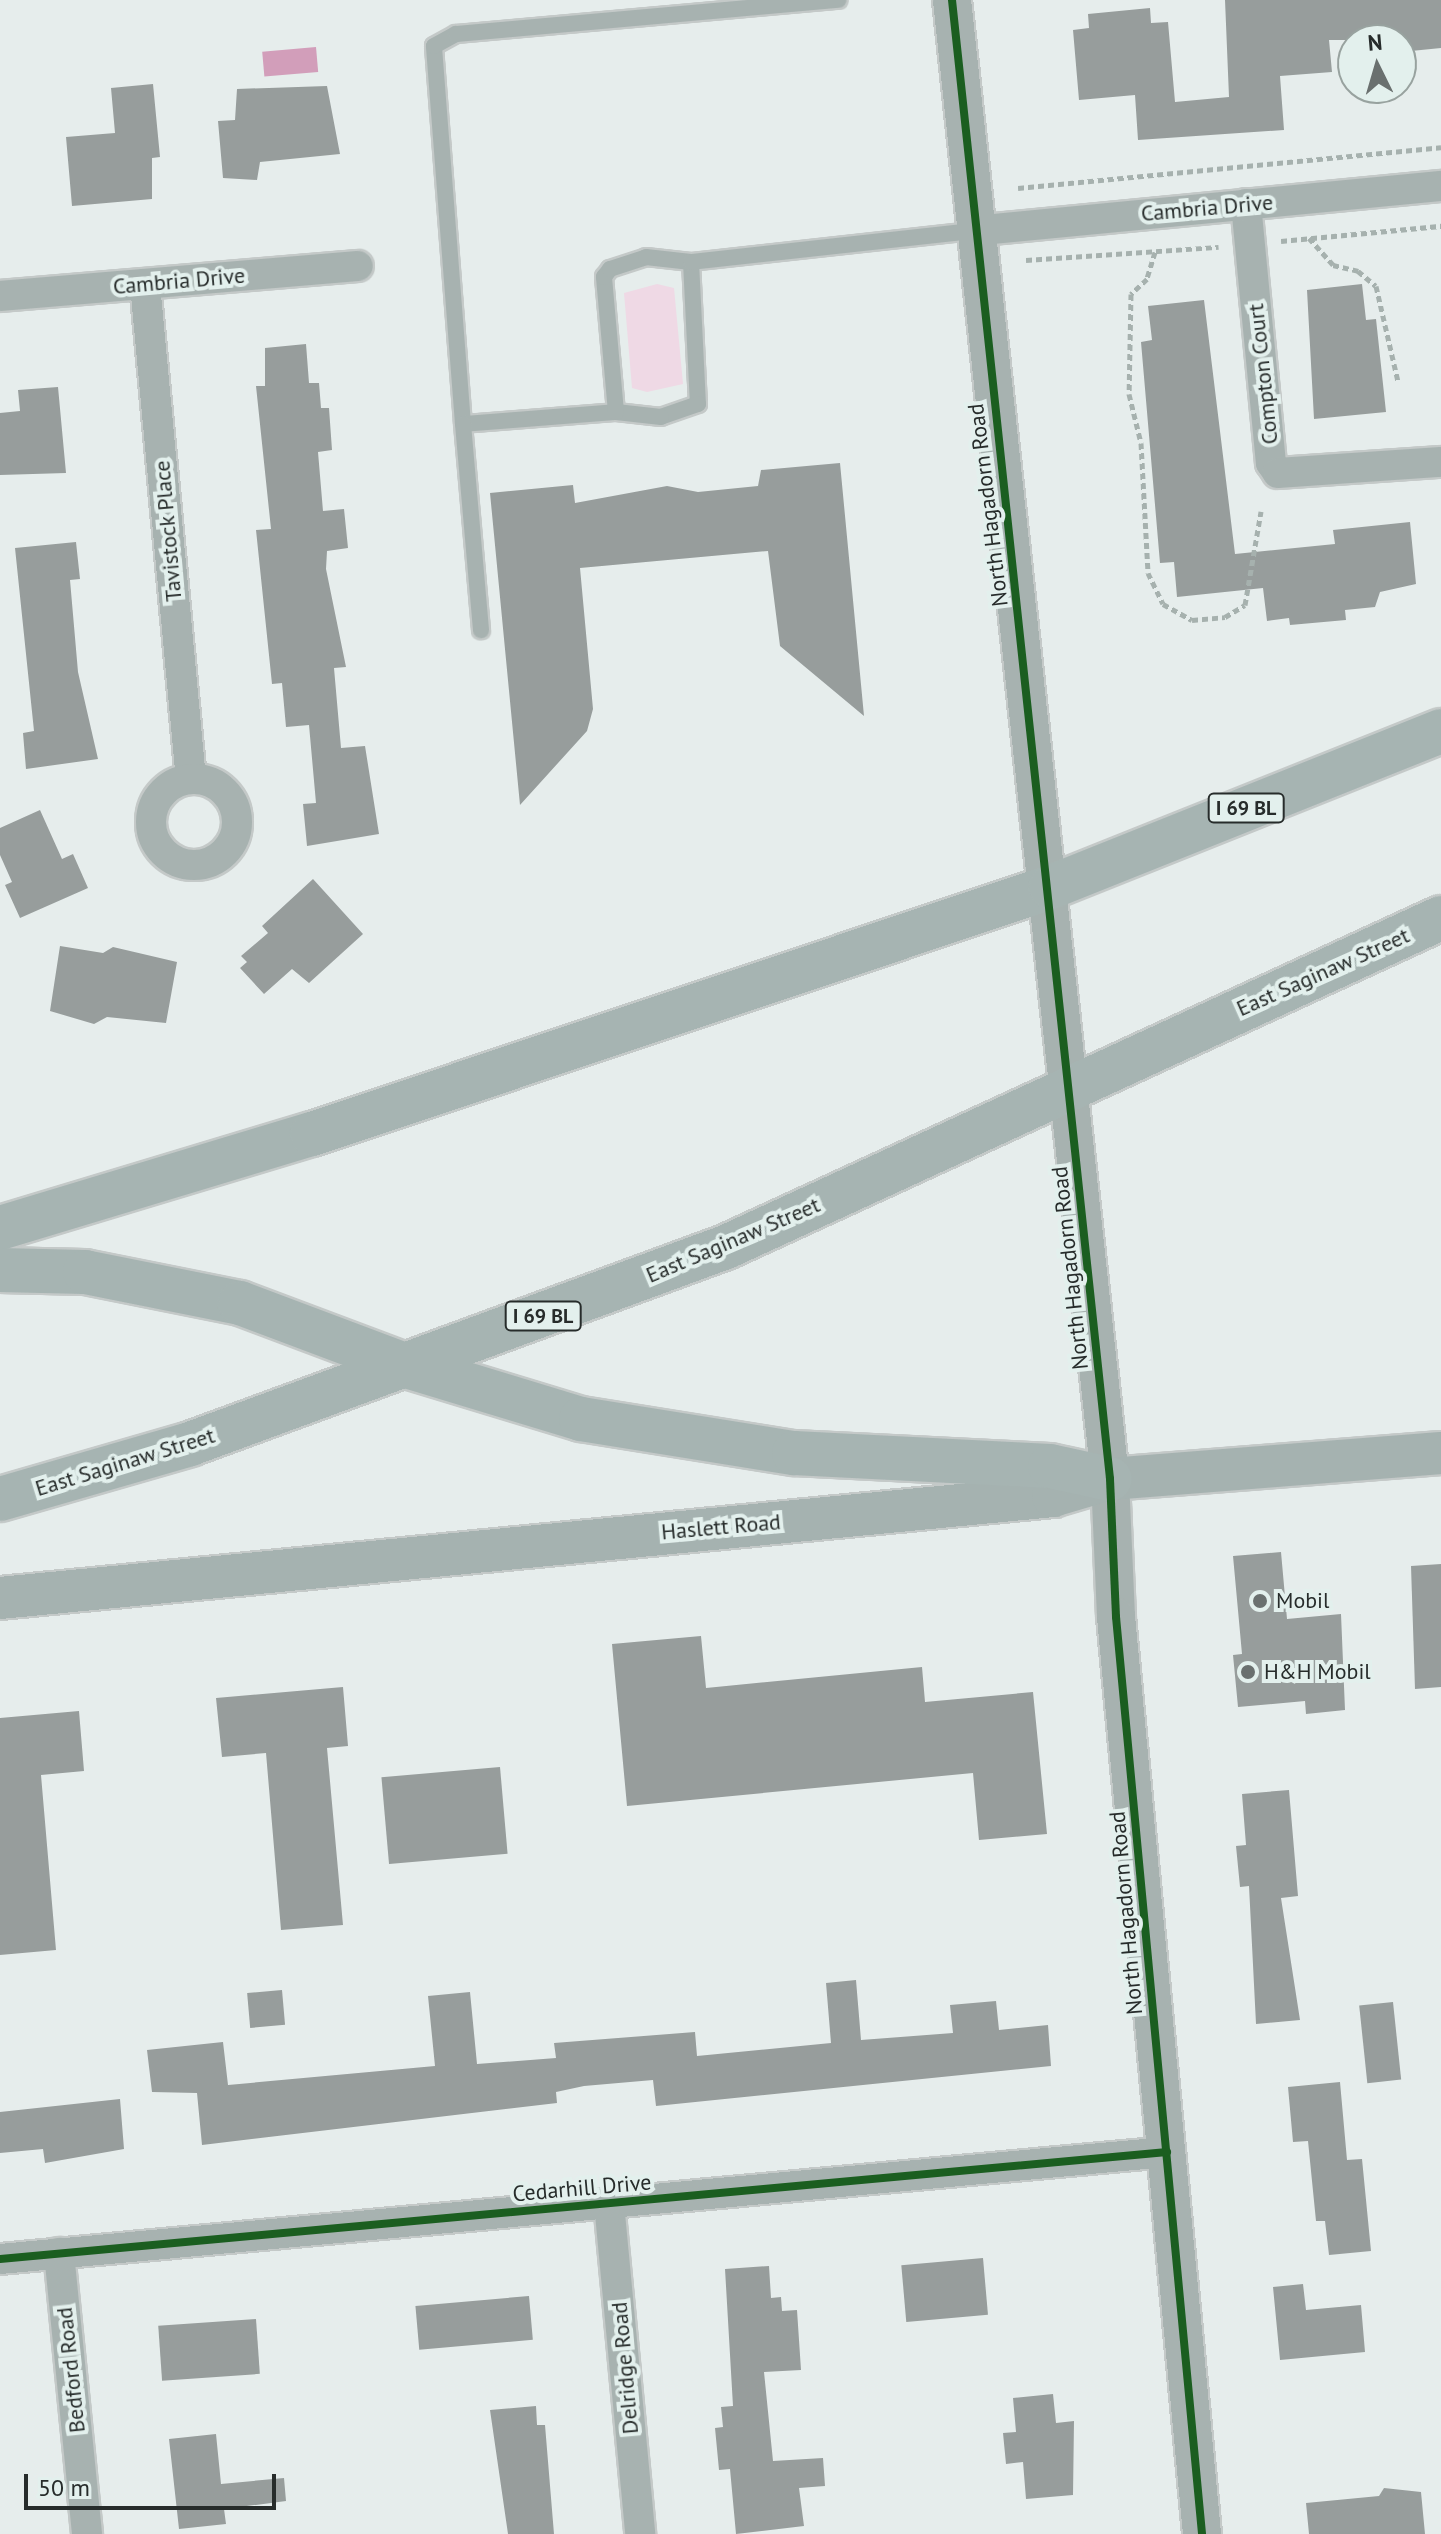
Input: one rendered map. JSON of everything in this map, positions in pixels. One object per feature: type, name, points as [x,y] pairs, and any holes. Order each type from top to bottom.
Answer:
[{"type":"main road","name":"I 69 BL","points":[[0,1228],[312,1134],[1051,887],[1441,731]]},
{"type":"main road","name":"East Saginaw Street","points":[[0,1499],[190,1444],[410,1367],[726,1247],[1441,918]]},
{"type":"main road","points":[[0,1270],[85,1272],[225,1300],[410,1367],[581,1419],[723,1443],[1050,1466],[1110,1479]]},
{"type":"main road","name":"Haslett Road","points":[[0,1598],[1053,1496],[1110,1479],[1441,1453]]},
{"type":"street","name":"North Hagadorn Road","points":[[952,0],[973,231],[1051,887],[1110,1479],[1202,2534]]},
{"type":"street","name":"Cambria Drive","points":[[973,231],[1441,186]]},
{"type":"street","name":"Compton Court","points":[[1246,204],[1271,463],[1278,473],[1441,462]]},
{"type":"street","name":"Cambria Drive","points":[[0,296],[358,266]]},
{"type":"street","name":"Tavistock Place","points":[[145,284],[191,779]]},
{"type":"street","name":"Cedarhill Drive","points":[[0,2259],[1167,2152]]},
{"type":"street","name":"Delridge Road","points":[[609,2203],[640,2534]]},
{"type":"street","name":"Bedford Road","points":[[59,2253],[87,2534]]},
{"type":"lane","points":[[481,630],[434,46],[456,34],[838,0]]},
{"type":"lane","points":[[616,412],[604,277],[646,257],[691,262],[973,231]]},
{"type":"lane","points":[[463,424],[616,412],[661,417],[698,404],[691,262]]},
{"type":"path","points":[[1018,188],[1441,147]]},
{"type":"path","points":[[1309,238],[1333,265],[1376,286],[1398,381]]},
{"type":"path","points":[[1155,252],[1147,279],[1131,294],[1129,394],[1141,443],[1148,573],[1163,604],[1192,620],[1225,617],[1245,605],[1261,511]]},
{"type":"shaded area","points":[[316,47],[318,72],[264,77],[262,52]]},
{"type":"shaded area","points":[[657,284],[674,288],[683,384],[647,392],[632,388],[624,293]]},
{"type":"building","points":[[1225,0],[1441,0],[1441,48],[1417,50],[1417,24],[1337,24],[1337,40],[1329,40],[1332,72],[1280,76],[1284,130],[1138,140],[1135,95],[1079,100],[1073,30],[1089,28],[1088,14],[1150,8],[1151,23],[1168,22],[1175,102],[1229,97]]},
{"type":"building","points":[[153,84],[160,157],[152,158],[152,199],[72,206],[66,137],[115,133],[111,88]]},
{"type":"building","points":[[327,86],[340,154],[260,162],[257,180],[223,178],[218,121],[235,120],[237,89]]},
{"type":"building","points":[[1362,284],[1366,320],[1376,319],[1386,412],[1314,419],[1307,290]]},
{"type":"building","points":[[1204,300],[1235,554],[1335,544],[1333,530],[1410,522],[1416,584],[1380,592],[1375,607],[1345,610],[1346,620],[1290,625],[1289,618],[1267,621],[1263,588],[1177,597],[1174,562],[1160,563],[1141,342],[1152,340],[1148,306]]},
{"type":"building","points":[[306,344],[309,383],[319,383],[321,408],[329,408],[332,450],[318,452],[323,511],[344,509],[348,548],[327,551],[326,569],[346,667],[334,668],[341,748],[365,746],[379,834],[307,846],[303,804],[316,803],[309,725],[286,727],[282,683],[272,684],[256,530],[271,529],[256,386],[265,386],[265,348]]},
{"type":"building","points":[[58,387],[66,473],[0,475],[0,413],[20,411],[18,390]]},
{"type":"building","points":[[840,463],[864,716],[780,646],[768,551],[580,568],[593,709],[587,731],[520,805],[490,493],[573,485],[575,503],[667,486],[698,492],[758,486],[761,470]]},
{"type":"building","points":[[76,542],[80,579],[70,580],[78,672],[98,759],[26,769],[23,733],[34,731],[15,548]]},
{"type":"building","points":[[40,810],[62,859],[73,854],[88,888],[20,918],[5,885],[12,882],[0,855],[0,828]]},
{"type":"building","points":[[313,879],[363,934],[309,983],[292,969],[264,994],[240,968],[247,962],[241,956],[268,933],[262,926]]},
{"type":"building","points":[[60,946],[103,953],[113,947],[177,962],[166,1023],[107,1017],[94,1024],[50,1011]]},
{"type":"building","points":[[1281,1552],[1287,1619],[1341,1614],[1345,1710],[1306,1714],[1305,1701],[1238,1707],[1233,1655],[1242,1654],[1233,1556]]},
{"type":"building","points":[[1441,1564],[1441,1687],[1415,1689],[1411,1566]]},
{"type":"building","points":[[701,1636],[706,1688],[922,1667],[925,1702],[1033,1692],[1047,1834],[979,1840],[973,1773],[627,1806],[612,1644]]},
{"type":"building","points":[[343,1687],[348,1746],[327,1748],[343,1925],[281,1930],[266,1753],[222,1757],[216,1698]]},
{"type":"building","points":[[79,1711],[84,1771],[41,1775],[56,1950],[0,1955],[0,1718]]},
{"type":"building","points":[[500,1767],[508,1854],[389,1864],[381,1777]]},
{"type":"building","points":[[1289,1790],[1298,1896],[1281,1898],[1300,2020],[1256,2024],[1249,1886],[1240,1887],[1236,1846],[1246,1845],[1242,1794]]},
{"type":"building","points":[[856,1980],[861,2040],[953,2033],[950,2005],[996,2001],[999,2030],[1048,2025],[1051,2066],[656,2106],[653,2080],[584,2086],[556,2092],[557,2103],[202,2145],[197,2093],[152,2092],[147,2050],[223,2042],[228,2085],[435,2066],[428,1996],[470,1992],[477,2064],[556,2058],[554,2043],[695,2032],[697,2056],[831,2043],[826,1983]]},
{"type":"building","points":[[282,1990],[285,2025],[250,2028],[247,1993]]},
{"type":"building","points":[[1393,2002],[1401,2080],[1367,2083],[1359,2006]]},
{"type":"building","points":[[1340,2082],[1347,2160],[1362,2159],[1371,2251],[1329,2255],[1325,2221],[1316,2221],[1308,2141],[1293,2142],[1288,2087]]},
{"type":"building","points":[[120,2099],[124,2149],[45,2163],[43,2149],[0,2153],[0,2112]]},
{"type":"building","points":[[983,2258],[988,2315],[906,2322],[901,2265]]},
{"type":"building","points":[[769,2266],[771,2298],[781,2297],[782,2311],[797,2310],[801,2370],[764,2372],[773,2461],[823,2458],[825,2486],[799,2488],[804,2526],[736,2534],[730,2469],[719,2470],[715,2428],[723,2427],[721,2407],[733,2406],[725,2269]]},
{"type":"building","points":[[1303,2284],[1306,2310],[1361,2305],[1365,2352],[1280,2360],[1273,2287]]},
{"type":"building","points":[[529,2296],[533,2340],[419,2350],[415,2306]]},
{"type":"building","points":[[256,2319],[260,2374],[162,2381],[158,2326]]},
{"type":"building","points":[[1053,2394],[1056,2423],[1074,2421],[1073,2495],[1026,2499],[1023,2462],[1006,2464],[1003,2433],[1016,2432],[1013,2398]]},
{"type":"building","points":[[536,2406],[537,2425],[545,2425],[554,2534],[508,2534],[490,2410]]},
{"type":"building","points":[[216,2434],[221,2484],[284,2478],[286,2501],[224,2509],[226,2524],[179,2529],[169,2439]]},
{"type":"building","points":[[1384,2488],[1421,2492],[1425,2534],[1309,2534],[1306,2503],[1379,2496]]},
{"type":"cycle path","points":[[952,0],[1110,1479],[1116,1617],[1202,2534]]},
{"type":"cycle path","points":[[0,2259],[1167,2152]]},
{"type":"place","name":"Mobil","points":[[1260,1601]]},
{"type":"place","name":"H&H Mobil","points":[[1248,1672]]}]
